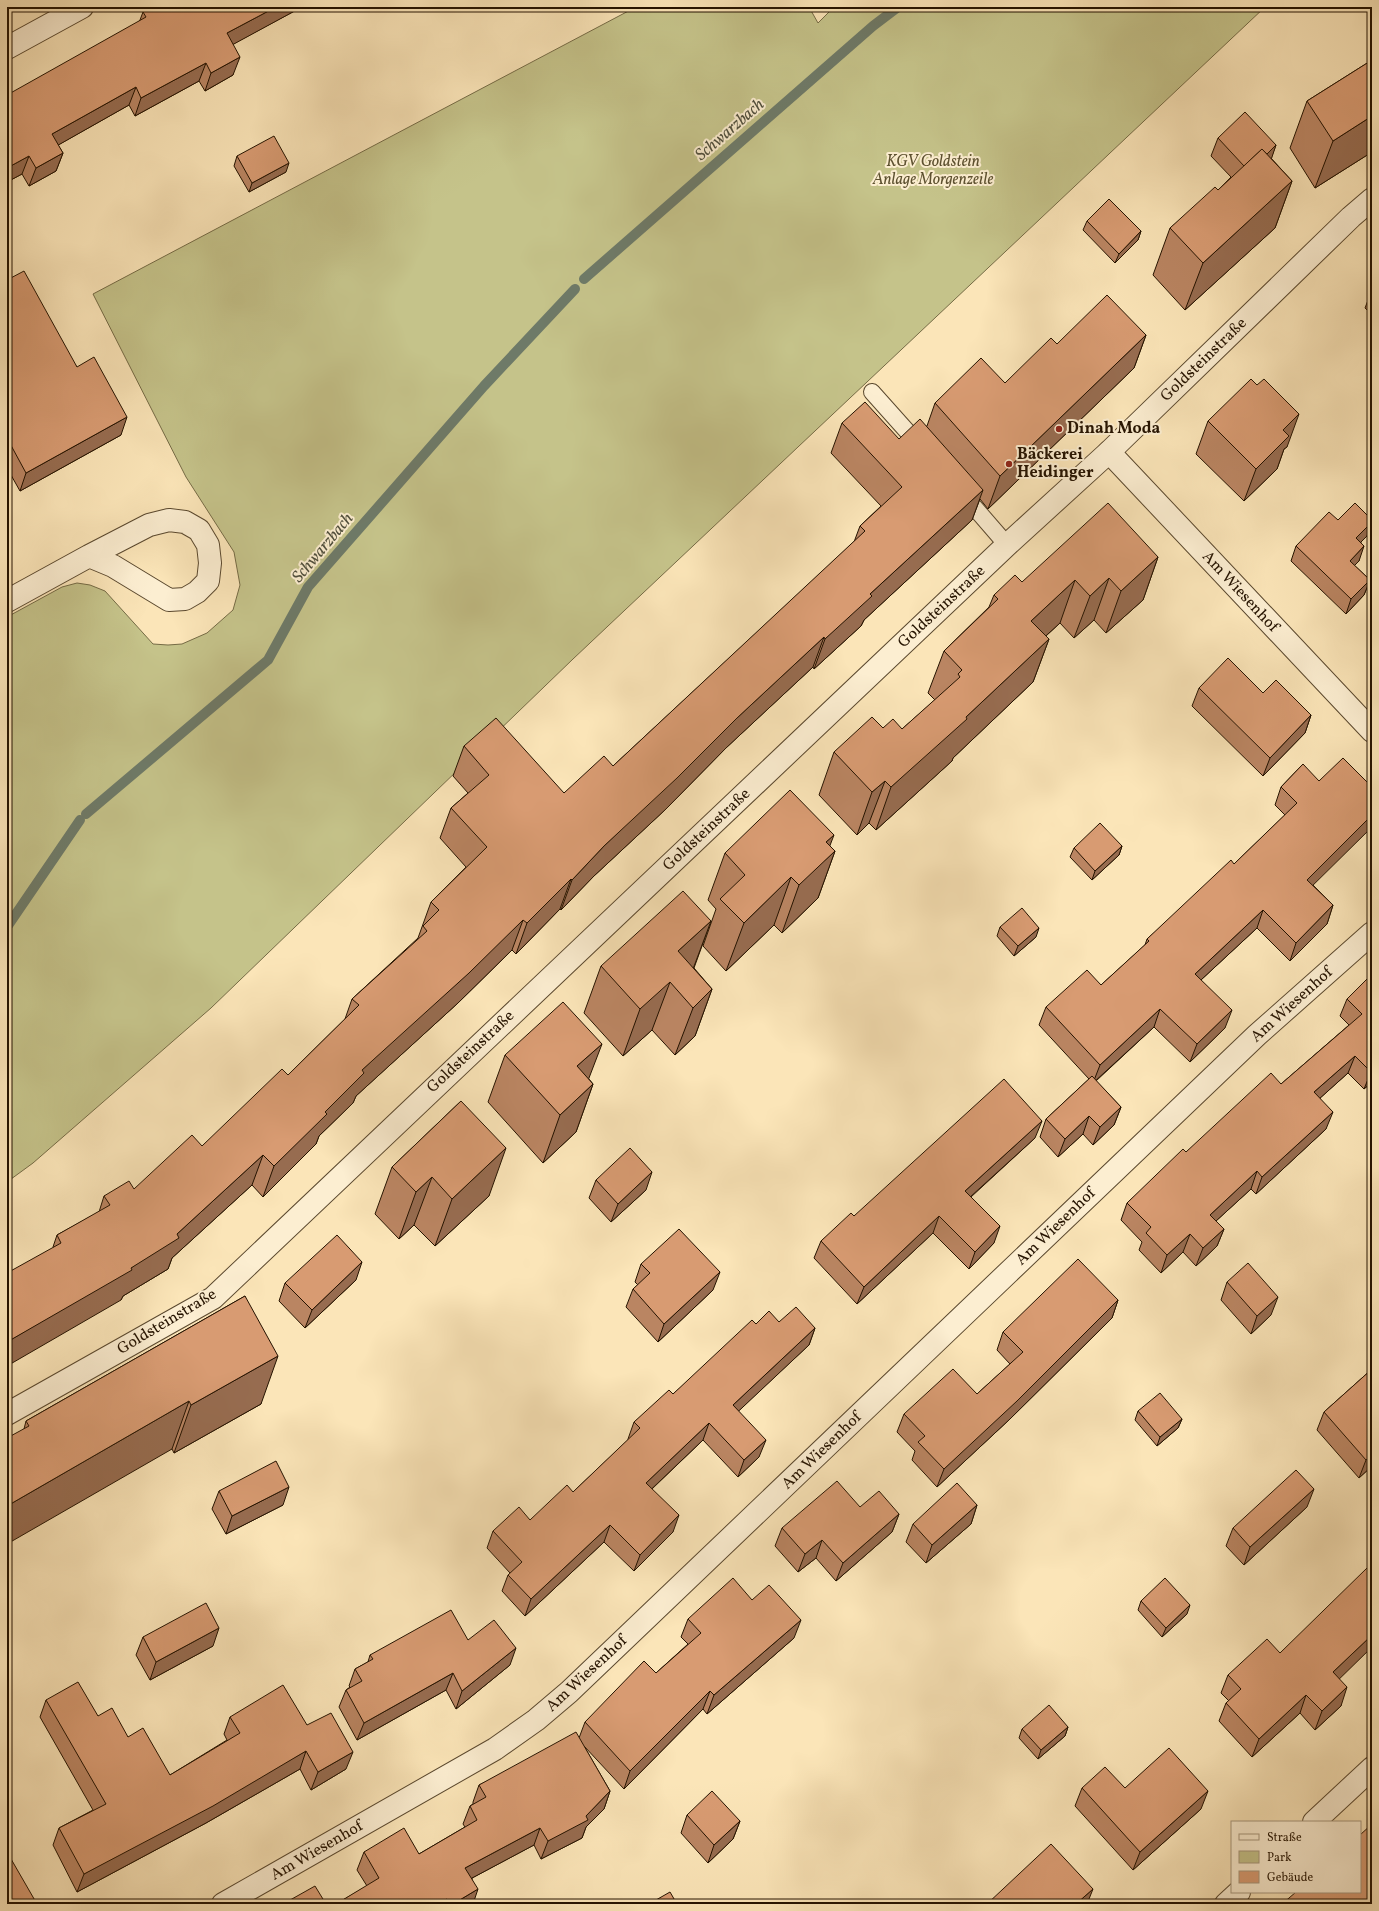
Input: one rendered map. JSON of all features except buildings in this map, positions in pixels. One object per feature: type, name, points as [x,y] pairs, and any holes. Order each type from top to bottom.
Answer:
[{"type":"street","points":[[7,48],[82,7]]},
{"type":"street","name":"Goldsteinstraße","points":[[7,1414],[213,1298],[1007,545],[1109,452],[1351,217],[1372,199]]},
{"type":"street","name":"Am Wiesenhof","points":[[1109,452],[1372,731]]},
{"type":"street","points":[[7,601],[88,556],[148,524],[169,520],[185,522],[199,530],[208,545],[210,564],[208,581],[197,592],[185,599],[169,600],[113,566],[88,556]]},
{"type":"street","name":"Am Wiesenhof","points":[[223,1904],[495,1749],[536,1720],[569,1692],[1257,1035],[1372,933]]},
{"type":"street","points":[[1315,1821],[1372,1768]]},
{"type":"street","points":[[1226,1904],[1238,1893]]},
{"type":"lane","points":[[872,392],[930,456]]},
{"type":"lane","points":[[950,480],[1007,545]]},
{"type":"green space","name":"KGV Goldstein Anlage Morgenzeile","points":[[636,7],[809,7],[818,23],[834,7],[1265,7],[573,659],[211,1008],[33,1163],[7,1182],[7,617],[62,587],[77,583],[90,585],[105,591],[153,644],[182,644],[207,633],[233,610],[240,585],[234,552],[186,477],[93,294]]},
{"type":"waterway","name":"Schwarzbach","points":[[584,279],[873,26],[898,7]]},
{"type":"waterway","name":"Schwarzbach","points":[[86,814],[268,660],[308,587],[484,386],[575,289]]},
{"type":"waterway","name":"Schwarzbach","points":[[7,927],[80,820]]},
{"type":"place","name":"Dinah Moda","points":[[1059,429]]},
{"type":"place","name":"Bäckerei Heidinger","points":[[1009,464]]}]
